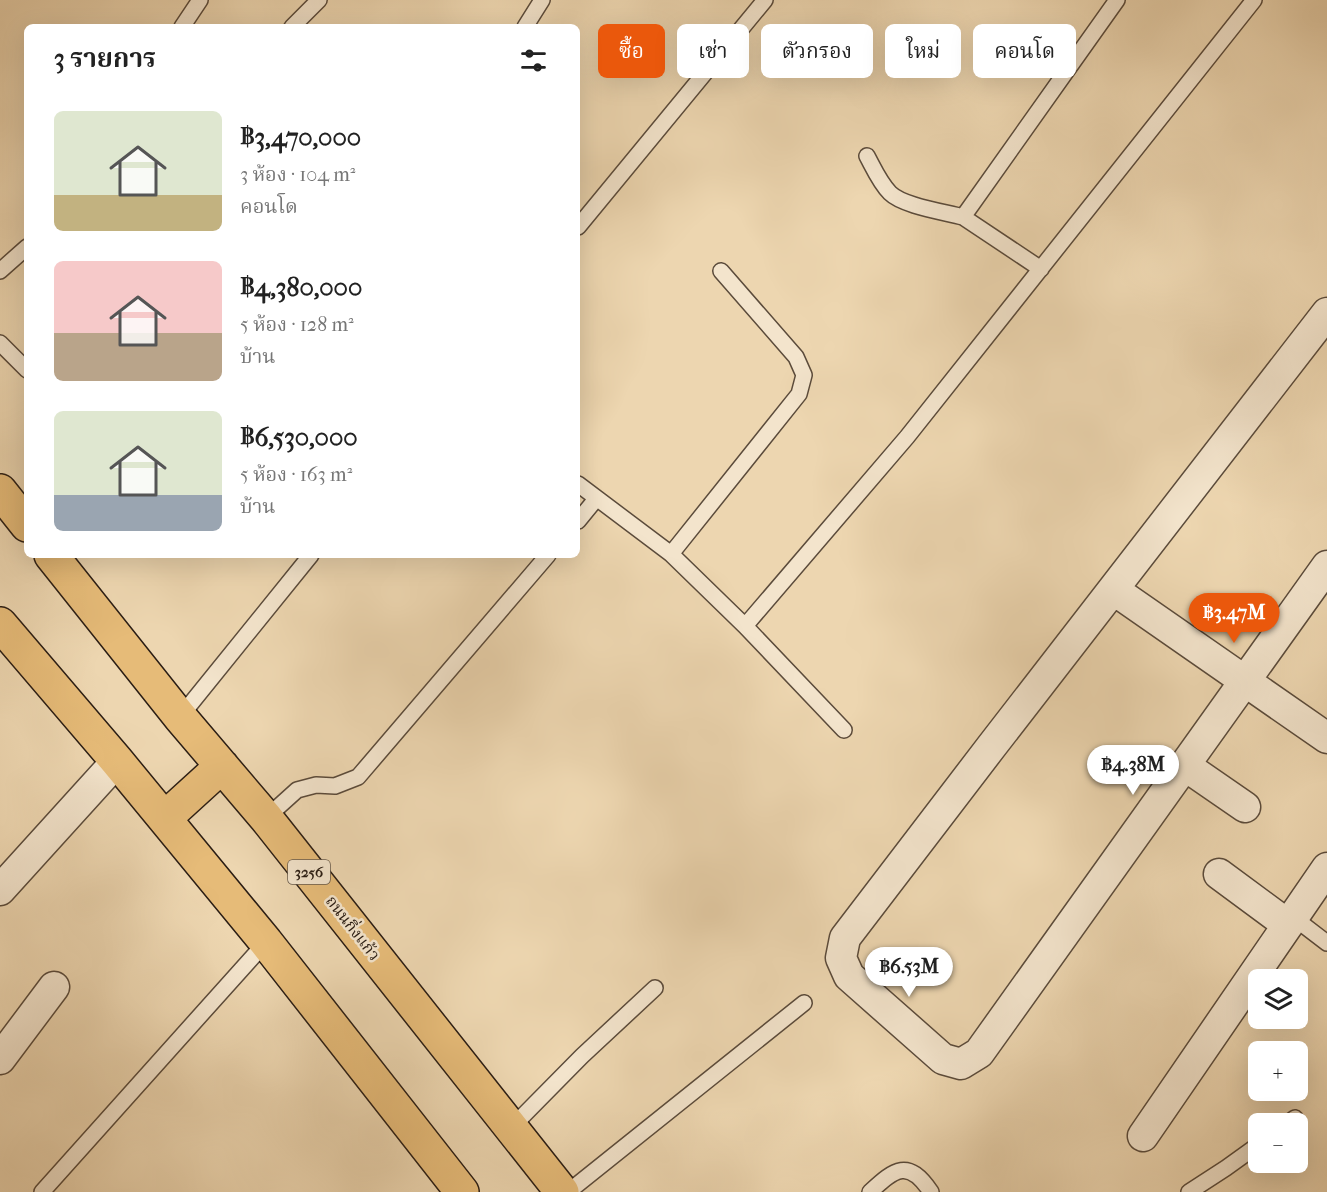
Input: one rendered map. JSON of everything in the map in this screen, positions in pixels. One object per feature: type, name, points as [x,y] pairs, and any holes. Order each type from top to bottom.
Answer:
[{"type":"main road","points":[[0,491],[24,521]]},
{"type":"main road","name":"ถนนกิ่งแก้ว","points":[[53,558],[180,717],[266,818],[562,1192]]},
{"type":"main road","points":[[0,624],[165,818],[266,942],[462,1192]]},
{"type":"main road","points":[[165,818],[222,766]]},
{"type":"street","points":[[1327,313],[845,938],[840,958],[849,976],[942,1059],[961,1064],[979,1053],[1327,566]]},
{"type":"street","points":[[1114,590],[1327,738]]},
{"type":"street","points":[[0,890],[117,761]]},
{"type":"street","points":[[1184,765],[1245,807]]},
{"type":"street","points":[[1143,1136],[1327,868]]},
{"type":"street","points":[[1219,874],[1291,921]]},
{"type":"street","points":[[0,1059],[54,987]]},
{"type":"lane","points":[[184,24],[200,0]]},
{"type":"lane","points":[[295,24],[319,0]]},
{"type":"lane","points":[[527,24],[542,0]]},
{"type":"lane","points":[[580,225],[765,0]]},
{"type":"lane","points":[[963,217],[1117,0]]},
{"type":"lane","points":[[745,626],[907,437],[1254,0]]},
{"type":"lane","points":[[867,156],[880,180],[892,195],[908,203],[963,217],[1041,269]]},
{"type":"lane","points":[[0,272],[24,250]]},
{"type":"lane","points":[[671,554],[800,394],[804,375],[796,357],[721,271]]},
{"type":"lane","points":[[0,343],[24,367]]},
{"type":"lane","points":[[580,486],[671,554],[745,626],[844,730]]},
{"type":"lane","points":[[580,519],[596,499]]},
{"type":"lane","points":[[180,717],[308,558]]},
{"type":"lane","points":[[266,818],[297,790],[316,785],[335,786],[358,777],[545,558]]},
{"type":"lane","points":[[1291,921],[1327,944]]},
{"type":"lane","points":[[42,1192],[266,942]]},
{"type":"lane","points":[[511,1128],[582,1056],[656,988]]},
{"type":"lane","points":[[568,1192],[804,1003]]},
{"type":"lane","points":[[1189,1192],[1248,1152]]},
{"type":"lane","points":[[870,1192],[891,1173],[905,1170],[921,1178],[931,1192]]}]
